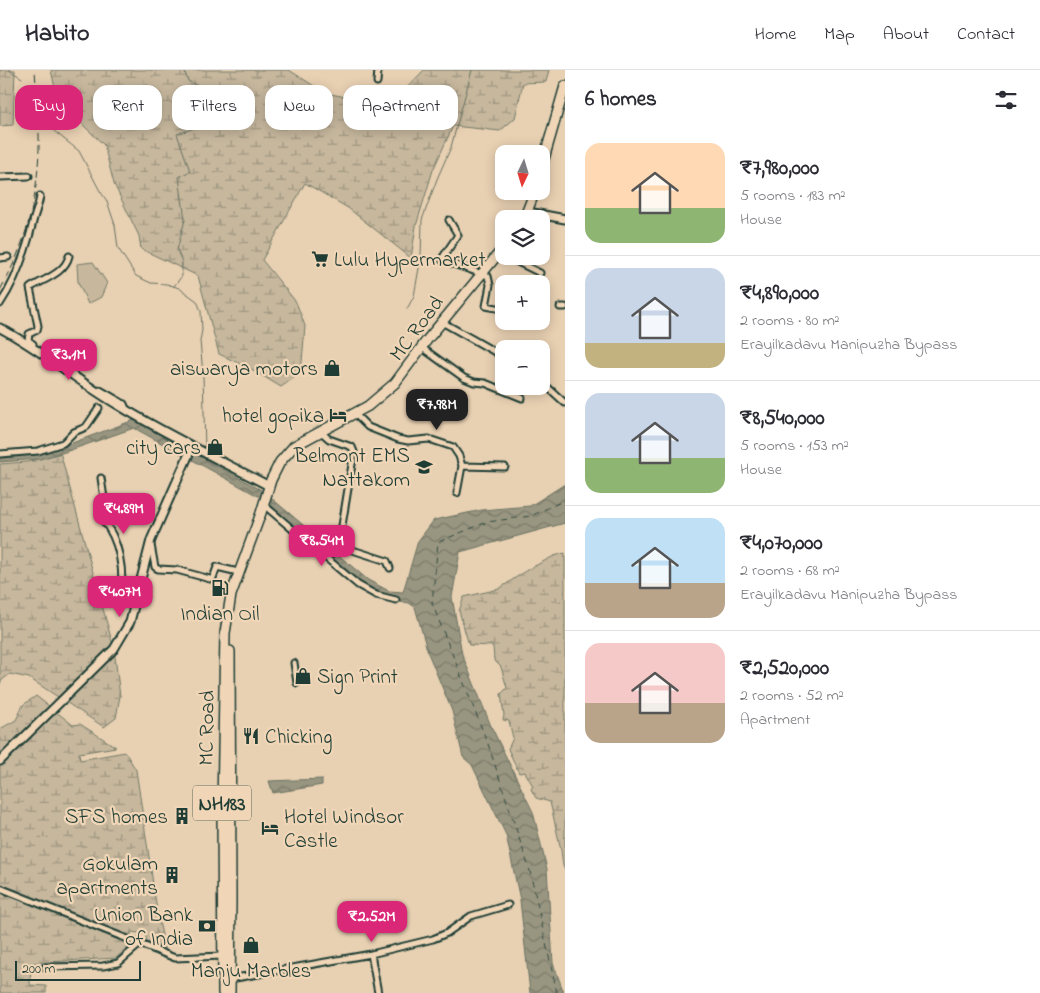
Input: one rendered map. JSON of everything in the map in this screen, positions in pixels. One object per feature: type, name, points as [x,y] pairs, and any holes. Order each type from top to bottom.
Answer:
[{"type":"highway","points":[[548,145],[565,86]]},
{"type":"highway","name":"MC Road","points":[[223,993],[222,956],[227,837],[230,655],[228,613],[230,595],[268,486],[286,453],[299,443],[368,406],[395,383],[421,347],[495,257]]},
{"type":"highway","name":"MC Road","points":[[227,837],[230,993]]},
{"type":"main road","points":[[550,218],[565,219]]},
{"type":"main road","points":[[0,328],[37,349],[119,406],[192,447],[268,486]]},
{"type":"main road","points":[[0,761],[114,649],[130,622],[151,540],[192,447]]},
{"type":"street","points":[[377,82],[378,70]]},
{"type":"street","points":[[0,177],[28,176]]},
{"type":"street","points":[[0,304],[24,256],[40,196]]},
{"type":"street","points":[[449,220],[458,235],[442,260],[488,276],[486,306],[495,308]]},
{"type":"street","points":[[69,256],[62,270],[30,288],[38,327],[30,333],[28,340],[97,388],[124,404],[126,410]]},
{"type":"street","points":[[0,258],[8,257]]},
{"type":"street","points":[[526,265],[540,273]]},
{"type":"street","points":[[442,322],[495,352]]},
{"type":"street","points":[[421,347],[464,378],[522,398]]},
{"type":"street","points":[[550,389],[565,403]]},
{"type":"street","points":[[0,454],[38,451],[63,443],[74,432],[86,427],[100,408]]},
{"type":"street","points":[[354,413],[368,427],[398,438],[408,441],[429,439],[452,447],[460,456],[462,466],[457,492]]},
{"type":"street","points":[[320,431],[329,439],[352,448],[354,452],[339,544],[387,561],[390,568]]},
{"type":"street","points":[[462,466],[505,468]]},
{"type":"street","points":[[101,478],[105,505],[102,519],[114,537],[120,563],[121,597],[135,601]]},
{"type":"street","points":[[264,502],[358,584],[376,595],[396,600]]},
{"type":"street","points":[[151,540],[155,567],[158,569],[177,570],[210,579],[213,578],[217,567],[238,572]]},
{"type":"street","points":[[294,663],[297,683]]},
{"type":"street","points":[[0,888],[175,958],[222,956]]},
{"type":"street","points":[[230,979],[371,954],[441,936],[466,918],[508,905]]},
{"type":"street","points":[[45,967],[103,966],[118,963],[140,944]]},
{"type":"street","points":[[371,954],[378,993]]},
{"type":"green space","points":[[0,70],[15,70],[13,125],[0,126]]},
{"type":"green space","points":[[51,70],[289,70],[312,85],[265,85],[265,130],[333,130],[333,95],[343,96],[343,130],[451,130],[433,170],[416,226],[411,258],[348,208],[305,183],[262,260],[296,302],[305,326],[301,373],[281,387],[253,370],[219,354],[198,276],[141,249],[139,236],[114,184],[104,145],[83,125],[83,85],[54,85]]},
{"type":"green space","points":[[424,70],[549,70],[546,82],[523,83],[515,118],[500,131],[458,127],[458,85],[410,85]]},
{"type":"green space","points":[[93,262],[107,283],[101,297],[88,304],[78,282],[77,264]]},
{"type":"green space","points":[[60,452],[114,649],[120,696],[116,718],[104,727],[29,678],[10,674],[0,684],[0,464],[27,462]]},
{"type":"green space","points":[[565,553],[565,870],[550,802],[536,798],[531,789],[533,786],[525,772],[519,773],[508,749],[513,738],[509,721],[503,720],[501,694],[507,688],[501,667],[494,660],[493,646],[469,645],[459,611],[464,597],[499,589],[527,570],[554,556]]},
{"type":"green space","points":[[36,696],[73,725],[80,724],[116,747],[79,753],[80,760],[125,752],[136,770],[158,917],[165,948],[146,942],[146,934],[131,932],[131,937],[0,884],[0,762],[2,756],[0,753],[0,729],[16,720],[23,705]]},
{"type":"green space","points":[[0,891],[131,945],[116,958],[31,963],[30,985],[46,986],[46,993],[0,993]]},
{"type":"water","points":[[134,420],[263,491],[368,580],[389,591],[403,592],[418,541],[434,520],[482,510],[530,506],[565,484],[565,523],[460,552],[452,597],[462,654],[491,726],[533,812],[547,869],[553,963],[564,993],[530,993],[520,900],[506,835],[472,765],[463,757],[452,711],[428,653],[415,607],[409,603],[382,598],[370,592],[349,576],[258,496],[134,428],[40,459],[0,462],[0,455],[34,453],[64,446]]},
{"type":"water","points":[[322,779],[322,785],[273,793],[269,781]]},
{"type":"waterway","points":[[9,70],[22,78]]},
{"type":"waterway","points":[[174,286],[182,276],[182,262],[177,250],[185,220],[179,177],[190,171],[177,134],[221,119],[202,106],[207,96],[197,86],[188,81],[184,70]]},
{"type":"waterway","points":[[407,309],[414,296],[421,257],[422,220],[451,147],[472,70]]},
{"type":"waterway","points":[[54,130],[79,151],[107,201],[115,225],[118,248],[136,276],[151,283],[167,284],[179,288],[197,301],[201,311],[202,330],[200,341],[205,450]]},
{"type":"ferry route","points":[[557,993],[530,871],[488,744],[432,603],[438,542],[487,522],[531,516],[565,500]]},
{"type":"railway","points":[[0,290],[21,246],[34,199],[39,142],[35,70]]},
{"type":"place","name":"Lulu Hypermarket","points":[[320,259]]},
{"type":"place","name":"aiswarya motors","points":[[332,368]]},
{"type":"place","name":"hotel gopika","points":[[338,415]]},
{"type":"place","name":"city cars","points":[[215,447]]},
{"type":"place","name":"Belmont EMS Nattakom","points":[[424,467]]},
{"type":"place","name":"Indian Oil","points":[[220,588]]},
{"type":"place","name":"Sign Print","points":[[303,676]]},
{"type":"place","name":"Chicking","points":[[251,736]]},
{"type":"place","name":"SFS homes","points":[[182,816]]},
{"type":"place","name":"Hotel Windsor Castle","points":[[270,828]]},
{"type":"place","name":"Gokulam apartments","points":[[172,875]]},
{"type":"place","name":"Union Bank of India","points":[[207,926]]},
{"type":"place","name":"Manju Marbles","points":[[251,945]]}]
